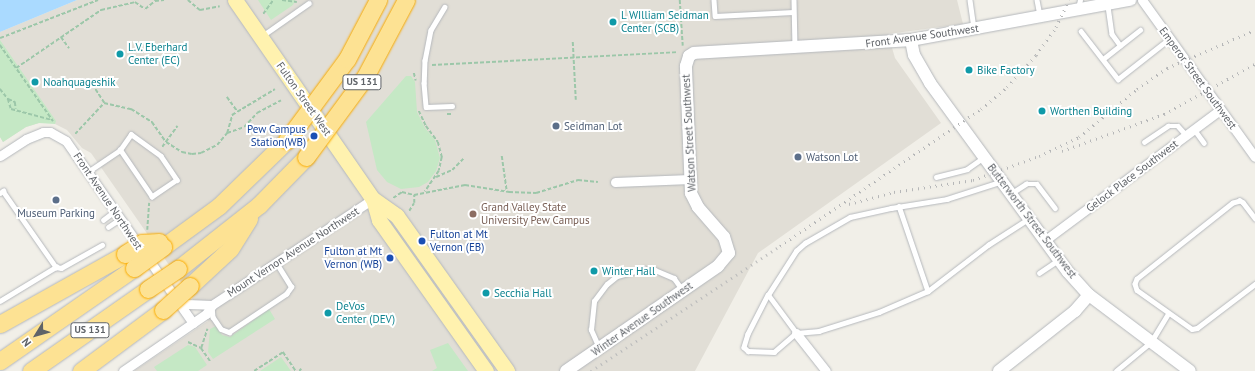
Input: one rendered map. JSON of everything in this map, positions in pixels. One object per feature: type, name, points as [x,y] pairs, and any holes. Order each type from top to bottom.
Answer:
[{"type":"highway","name":"US 131","points":[[0,361],[134,268],[165,243],[241,188],[287,140],[347,59],[378,0]]},
{"type":"highway","name":"US 131","points":[[31,371],[178,269],[259,205],[306,157],[365,77],[406,0]]},
{"type":"highway","points":[[81,371],[162,310],[230,249],[259,205]]},
{"type":"highway","points":[[0,324],[142,243],[165,243]]},
{"type":"main road","name":"Fulton Street West","points":[[235,0],[373,199],[396,216],[507,371]]},
{"type":"main road","name":"Fulton Street West","points":[[373,199],[378,220],[486,371]]},
{"type":"street","name":"Front Avenue Southwest","points":[[684,54],[698,51],[795,46],[858,45],[911,40],[1040,17],[1079,5],[1108,4],[1130,0]]},
{"type":"street","name":"Emperor Street Southwest","points":[[1142,0],[1255,157]]},
{"type":"street","name":"Butterworth Street Southwest","points":[[911,40],[920,69],[1058,260],[1089,296],[1190,371]]},
{"type":"street","name":"Watson Street Southwest","points":[[684,54],[686,67],[690,179],[695,202],[727,242],[729,253],[718,266]]},
{"type":"street","name":"Gelock Place Southwest","points":[[1044,241],[1220,110]]},
{"type":"street","name":"Front Avenue Northwest","points":[[0,156],[34,134],[50,132],[66,141],[89,171],[193,323]]},
{"type":"street","points":[[616,182],[690,179]]},
{"type":"street","name":"Mount Vernon Avenue Northwest","points":[[123,371],[206,314],[212,305],[373,199]]},
{"type":"street","name":"Winter Avenue Southwest","points":[[566,371],[718,266]]},
{"type":"street","points":[[999,371],[1075,311],[1089,296]]},
{"type":"street","points":[[175,298],[187,304],[212,305]]},
{"type":"street","points":[[796,333],[826,371]]},
{"type":"lane","points":[[714,0],[715,16],[793,12]]},
{"type":"lane","points":[[794,0],[793,12],[795,46]]},
{"type":"lane","points":[[970,0],[974,29]]},
{"type":"lane","points":[[1037,0],[1040,17]]},
{"type":"lane","points":[[261,37],[309,3]]},
{"type":"lane","points":[[1108,4],[1112,34],[1120,45]]},
{"type":"lane","points":[[445,7],[431,30],[425,60],[424,83],[426,107],[452,106]]},
{"type":"lane","points":[[1103,59],[1140,30]]},
{"type":"lane","points":[[1081,31],[1118,79],[1169,38]]},
{"type":"lane","points":[[1144,142],[1168,126],[1178,126],[1186,135]]},
{"type":"lane","points":[[1194,129],[1204,143]]},
{"type":"lane","points":[[89,171],[120,150],[131,134],[158,154],[178,180],[152,197],[120,150]]},
{"type":"lane","points":[[936,177],[967,169],[985,158]]},
{"type":"lane","points":[[1002,181],[947,199],[899,206],[850,218],[821,232],[796,251],[768,295],[753,323],[744,347],[748,351],[774,352],[796,333],[819,331],[879,312],[928,291],[988,245],[1028,219]]},
{"type":"lane","points":[[1011,194],[1026,184],[1037,184],[1055,208]]},
{"type":"lane","points":[[0,193],[3,191],[56,267]]},
{"type":"lane","points":[[1255,219],[1244,203],[1240,201],[1233,203],[1137,279],[1135,284],[1138,290],[1168,314],[1185,326],[1197,328],[1255,284]]},
{"type":"lane","points":[[899,206],[928,291]]},
{"type":"lane","points":[[103,220],[118,215]]},
{"type":"lane","points":[[108,227],[118,215]]},
{"type":"lane","points":[[0,301],[56,267],[61,268],[102,245]]},
{"type":"lane","points":[[1039,273],[1058,260]]},
{"type":"lane","points":[[212,305],[213,317],[221,329],[229,332],[233,330],[290,291],[292,287],[276,263]]},
{"type":"lane","points":[[599,349],[591,330],[591,313],[600,292],[618,276],[644,269],[655,270],[674,278],[683,290]]},
{"type":"lane","points":[[768,295],[796,333]]},
{"type":"lane","points":[[1116,371],[1151,342],[1168,314]]},
{"type":"path","points":[[0,38],[98,0]]},
{"type":"path","points":[[16,68],[102,10],[135,2],[145,9],[155,1],[164,0]]},
{"type":"path","points":[[188,0],[200,10],[220,6]]},
{"type":"path","points":[[264,14],[273,0]]},
{"type":"path","points":[[282,0],[309,3]]},
{"type":"path","points":[[680,0],[683,46]]},
{"type":"path","points":[[61,37],[69,48]]},
{"type":"path","points":[[572,42],[576,100]]},
{"type":"path","points":[[0,45],[1,49],[53,121],[9,106],[8,99]]},
{"type":"path","points":[[431,71],[431,65],[684,54]]},
{"type":"path","points":[[414,73],[416,85]]},
{"type":"path","points":[[91,83],[104,104],[131,109],[152,122],[166,142],[182,152],[201,153],[217,145],[227,134],[244,127],[257,113],[281,100]]},
{"type":"path","points":[[0,89],[8,99],[15,102],[16,109]]},
{"type":"path","points":[[227,134],[232,115],[275,89]]},
{"type":"path","points":[[227,97],[237,111]]},
{"type":"path","points":[[418,103],[422,118],[441,149],[441,164],[436,177],[425,192]]},
{"type":"path","points":[[75,134],[104,104]]},
{"type":"path","points":[[158,154],[177,126]]},
{"type":"path","points":[[502,156],[507,192]]},
{"type":"path","points":[[436,177],[452,170],[463,159]]},
{"type":"path","points":[[392,198],[402,192],[414,195],[465,185],[507,192],[536,193],[578,180],[598,182]]},
{"type":"path","points":[[405,214],[414,203],[414,195]]},
{"type":"path","points":[[201,348],[207,329]]},
{"type":"path","points":[[188,342],[201,348],[210,361]]},
{"type":"path","points":[[254,371],[283,352],[296,371]]},
{"type":"shaded area","name":"Grand Valley State University Pew Campus","points":[[77,0],[957,0],[963,24],[888,34],[895,58],[941,123],[758,253],[695,371],[134,371],[208,321],[91,153],[82,148],[67,130],[53,123],[39,123],[26,127],[3,142],[0,137],[0,32]]},
{"type":"green space","points":[[258,0],[295,0],[293,5],[271,20]]},
{"type":"green space","points":[[0,40],[56,121],[55,124],[39,123],[26,127],[3,142],[0,137]]},
{"type":"green space","points":[[406,76],[411,76],[415,82],[417,112],[425,128],[435,140],[440,158],[436,171],[428,182],[419,187],[401,189],[387,182],[377,170],[366,122]]},
{"type":"green space","points":[[269,309],[275,319],[213,359],[208,352],[210,329],[216,326],[222,335],[230,337]]},
{"type":"green space","points":[[448,343],[468,371],[432,371],[437,368],[430,350]]},
{"type":"green space","points":[[188,345],[195,347],[207,365],[198,371],[157,371],[154,367]]},
{"type":"green space","points":[[281,357],[291,371],[260,371]]},
{"type":"water","points":[[0,0],[77,0],[0,32]]},
{"type":"railway","points":[[591,371],[780,246],[981,109],[1007,87],[1036,55],[1056,27],[1069,0]]},
{"type":"railway","points":[[849,204],[894,192],[973,180],[1039,156],[1079,137],[1137,89],[1167,68],[1255,30]]},
{"type":"railway","points":[[1062,151],[1164,114],[1255,64]]},
{"type":"place","name":"L WIlliam Seidman Center (SCB)","points":[[613,22]]},
{"type":"place","name":"L.V. Eberhard Center (EC)","points":[[120,54]]},
{"type":"place","name":"Bike Factory","points":[[969,70]]},
{"type":"place","name":"Noahquageshik","points":[[35,82]]},
{"type":"place","name":"Worthen Building","points":[[1042,111]]},
{"type":"place","name":"Seidman Lot","points":[[556,126]]},
{"type":"place","name":"Pew Campus Station(WB)","points":[[314,136]]},
{"type":"place","name":"Watson Lot","points":[[798,157]]},
{"type":"place","name":"Museum Parking","points":[[56,200]]},
{"type":"place","name":"Grand Valley State University Pew Campus","points":[[473,214]]},
{"type":"place","name":"Fulton at Mt Vernon (EB)","points":[[422,241]]},
{"type":"place","name":"Fulton at Mt Vernon (WB)","points":[[390,258]]},
{"type":"place","name":"Winter Hall","points":[[594,271]]},
{"type":"place","name":"Secchia Hall","points":[[486,293]]},
{"type":"place","name":"DeVos Center (DEV)","points":[[328,313]]}]
